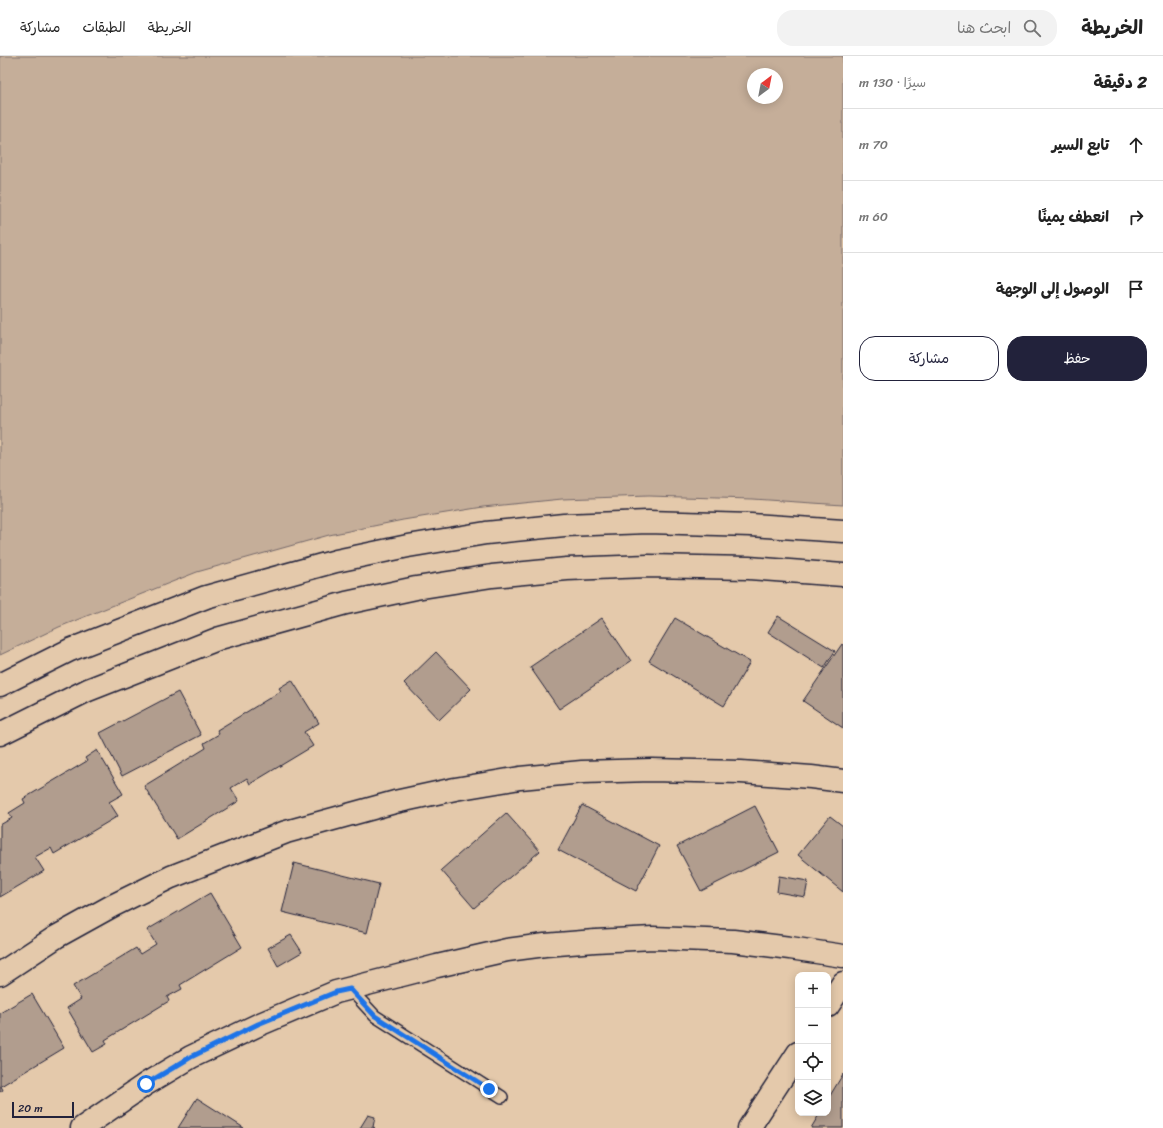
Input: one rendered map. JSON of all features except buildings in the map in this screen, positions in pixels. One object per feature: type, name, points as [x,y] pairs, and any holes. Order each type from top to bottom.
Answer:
[{"type":"street","points":[[0,685],[70,650],[206,597],[336,561],[408,546],[486,533],[564,525],[648,522],[751,525],[843,531]]},
{"type":"street","points":[[0,734],[88,690],[220,638],[346,603],[416,588],[500,575],[567,569],[648,566],[749,568],[843,575]]},
{"type":"street","points":[[0,974],[56,937],[112,906],[171,877],[286,832],[395,802],[455,789],[520,778],[582,772],[651,770],[741,772],[843,781]]},
{"type":"street","points":[[82,1128],[146,1084],[191,1057],[258,1024],[336,992],[507,950],[595,941],[653,938],[733,941],[843,956]]},
{"type":"street","points":[[831,1001],[843,983]]},
{"type":"street","points":[[749,1128],[795,1058]]},
{"type":"lane","points":[[350,989],[375,1016],[502,1097]]},
{"type":"shaded area","points":[[0,56],[843,56],[843,505],[752,499],[648,496],[562,499],[483,507],[403,520],[329,535],[197,572],[59,627],[0,655]]},
{"type":"route","points":[[146,1084],[191,1057],[258,1024],[336,992],[350,989],[375,1016],[489,1089]]}]
